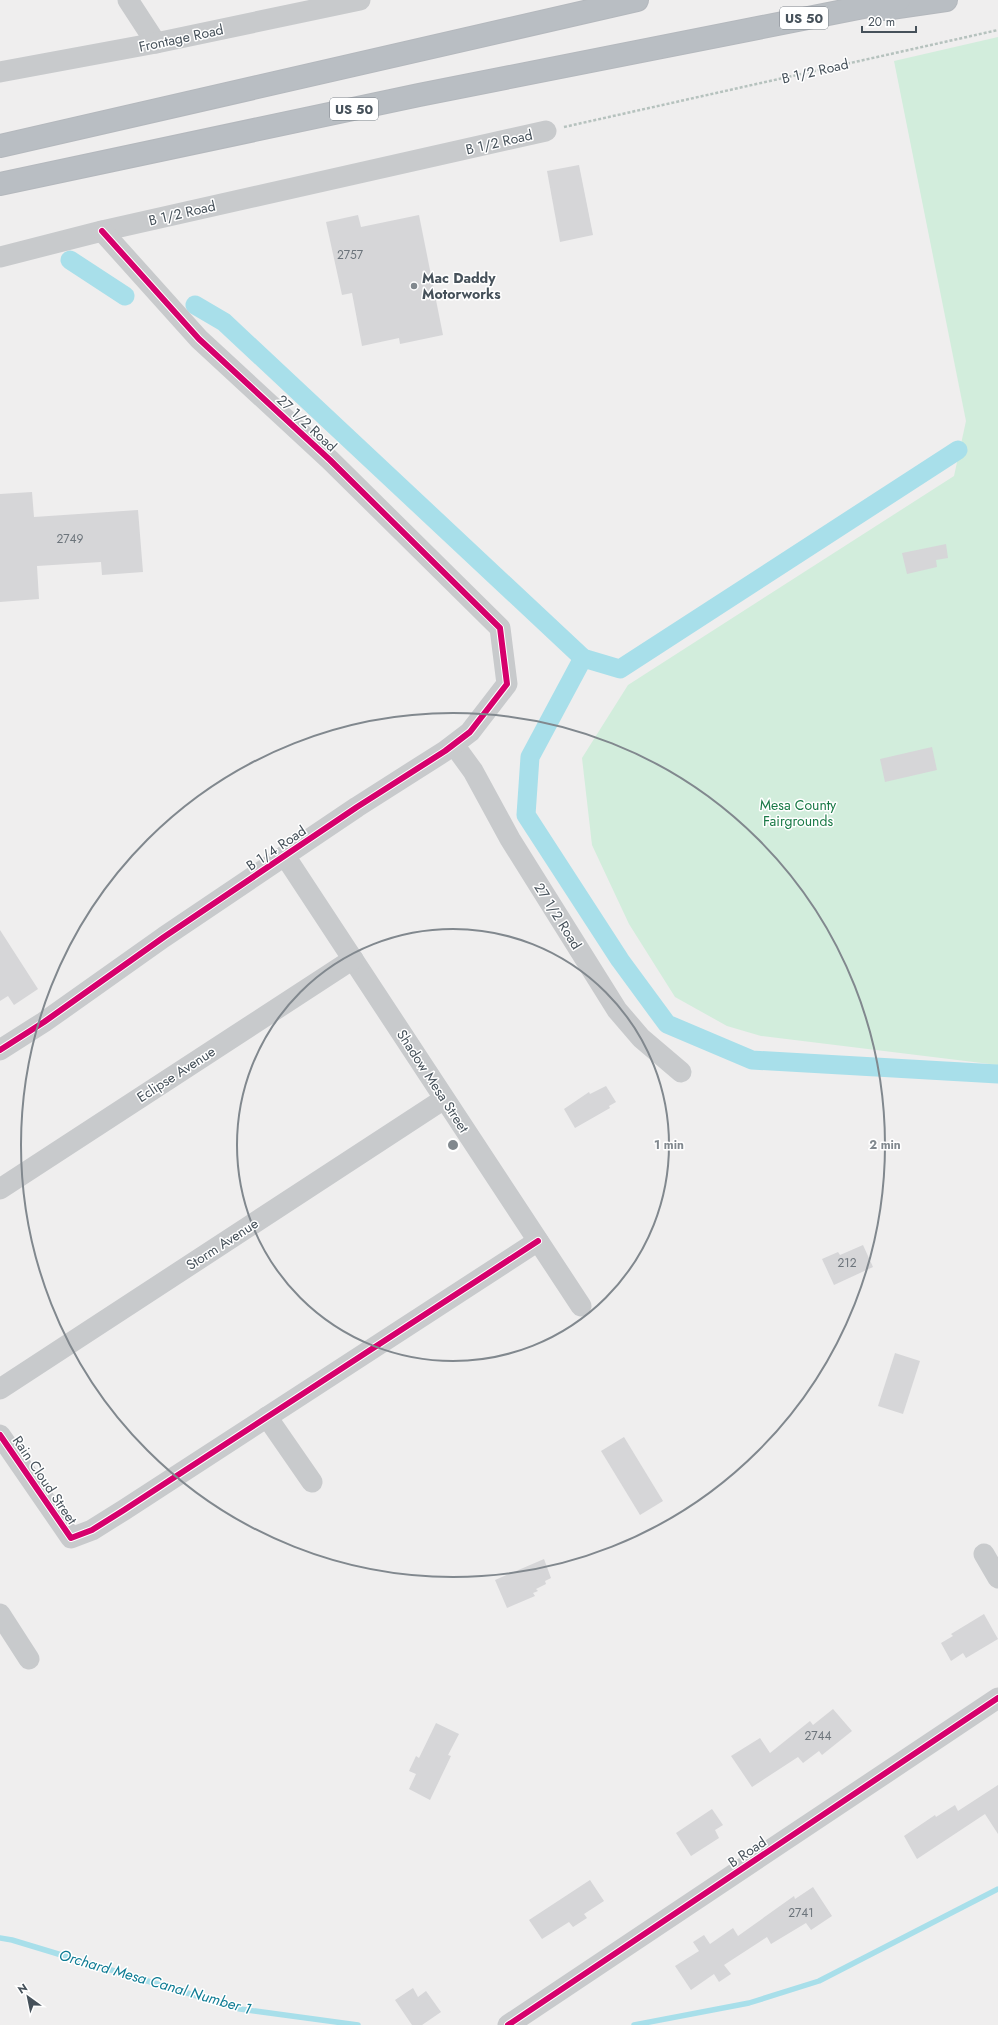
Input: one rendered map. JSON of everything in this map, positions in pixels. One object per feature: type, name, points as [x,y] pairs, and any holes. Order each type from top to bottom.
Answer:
[{"type":"highway","points":[[0,146],[637,0]]},
{"type":"highway","name":"US 50","points":[[0,184],[419,95],[709,36],[900,0]]},
{"type":"highway","points":[[709,36],[946,0]]},
{"type":"street","points":[[128,0],[156,44]]},
{"type":"street","name":"Frontage Road","points":[[0,72],[156,44],[360,0]]},
{"type":"street","name":"B 1/2 Road","points":[[0,257],[102,231],[546,131]]},
{"type":"street","name":"27 1/2 Road","points":[[102,231],[199,339],[330,460],[500,628]]},
{"type":"street","name":"B 1/4 Road","points":[[0,1050],[44,1022],[158,942],[285,856],[454,745],[470,732],[507,684],[500,628]]},
{"type":"street","name":"27 1/2 Road","points":[[454,745],[473,771],[510,838],[617,1010],[641,1038],[680,1072]]},
{"type":"street","name":"Shadow Mesa Street","points":[[285,856],[581,1306]]},
{"type":"street","name":"Eclipse Avenue","points":[[0,1189],[353,959]]},
{"type":"street","name":"Storm Avenue","points":[[0,1389],[444,1098]]},
{"type":"street","points":[[312,1482],[267,1417],[538,1241]]},
{"type":"street","name":"Rain Cloud Street","points":[[0,1435],[71,1538],[92,1530],[267,1417]]},
{"type":"street","points":[[984,1554],[998,1578]]},
{"type":"street","points":[[0,1614],[29,1659]]},
{"type":"street","name":"B Road","points":[[508,2025],[998,1698]]},
{"type":"green space","name":"Mesa County Fairgrounds","points":[[998,37],[998,1065],[761,1036],[727,1026],[675,997],[629,924],[592,845],[582,758],[628,685],[954,476],[966,421],[894,61]]},
{"type":"building","points":[[579,165],[593,235],[560,242],[547,171]]},
{"type":"building","points":[[358,215],[361,227],[419,215],[443,335],[400,344],[399,338],[362,346],[352,293],[342,295],[326,222]]},
{"type":"building","points":[[32,492],[34,517],[138,510],[143,572],[102,575],[101,562],[37,566],[39,599],[0,602],[0,494]]},
{"type":"building","points":[[946,544],[948,558],[936,560],[937,567],[907,574],[902,553]]},
{"type":"building","points":[[932,747],[937,770],[885,782],[880,759]]},
{"type":"building","points":[[0,930],[38,989],[14,1005],[8,996],[0,1001]]},
{"type":"building","points":[[606,1086],[616,1102],[609,1106],[610,1108],[575,1128],[564,1109],[589,1092],[590,1094]]},
{"type":"building","points":[[863,1245],[873,1267],[834,1285],[822,1259],[838,1252],[840,1255]]},
{"type":"building","points":[[895,1353],[920,1361],[903,1414],[878,1406]]},
{"type":"building","points":[[624,1437],[663,1501],[640,1515],[601,1451]]},
{"type":"building","points":[[544,1559],[551,1578],[545,1581],[546,1584],[536,1589],[538,1591],[533,1593],[535,1596],[507,1608],[495,1580]]},
{"type":"building","points":[[984,1614],[998,1639],[966,1658],[963,1653],[951,1661],[941,1643],[953,1636],[951,1634]]},
{"type":"building","points":[[833,1709],[852,1731],[822,1755],[819,1751],[803,1763],[798,1757],[752,1787],[731,1756],[760,1738],[770,1753],[810,1721],[813,1725]]},
{"type":"building","points":[[436,1723],[459,1734],[448,1755],[451,1756],[430,1800],[409,1789],[416,1774],[409,1771],[416,1756],[419,1758]]},
{"type":"building","points":[[998,1785],[998,1834],[985,1814],[917,1859],[904,1836],[935,1815],[936,1817],[955,1805],[958,1811]]},
{"type":"building","points":[[712,1809],[723,1825],[715,1830],[719,1838],[691,1856],[676,1833]]},
{"type":"building","points":[[590,1880],[604,1901],[584,1914],[587,1918],[573,1927],[569,1922],[542,1939],[529,1920]]},
{"type":"building","points":[[813,1887],[832,1916],[811,1930],[806,1923],[771,1944],[767,1937],[724,1965],[731,1974],[719,1982],[714,1974],[691,1990],[675,1966],[699,1951],[693,1942],[704,1935],[710,1944],[733,1928],[738,1936],[794,1896],[795,1899]]},
{"type":"building","points":[[413,1988],[418,1997],[426,1991],[441,2012],[422,2025],[412,2025],[395,2000]]},
{"type":"waterway","points":[[70,260],[125,296]]},
{"type":"waterway","points":[[195,305],[224,322],[583,658],[620,669],[958,450]]},
{"type":"waterway","points":[[583,658],[530,757],[526,815],[620,960],[667,1024],[752,1060],[998,1074]]},
{"type":"waterway","name":"Orchard Mesa Canal Number 1","points":[[634,2025],[749,2003],[819,1981],[998,1889]]},
{"type":"waterway","name":"Orchard Mesa Canal Number 1","points":[[0,1938],[12,1940],[240,2009],[358,2025]]},
{"type":"cycle path","points":[[0,1050],[44,1022],[164,937],[357,807],[445,751],[470,732],[507,684],[500,628],[330,460],[199,339],[102,231]]},
{"type":"cycle path","points":[[0,1435],[71,1538],[92,1530],[124,1510],[538,1241]]},
{"type":"cycle path","points":[[508,2025],[998,1698]]},
{"type":"place","name":"Mac Daddy Motorworks","points":[[414,286]]}]
